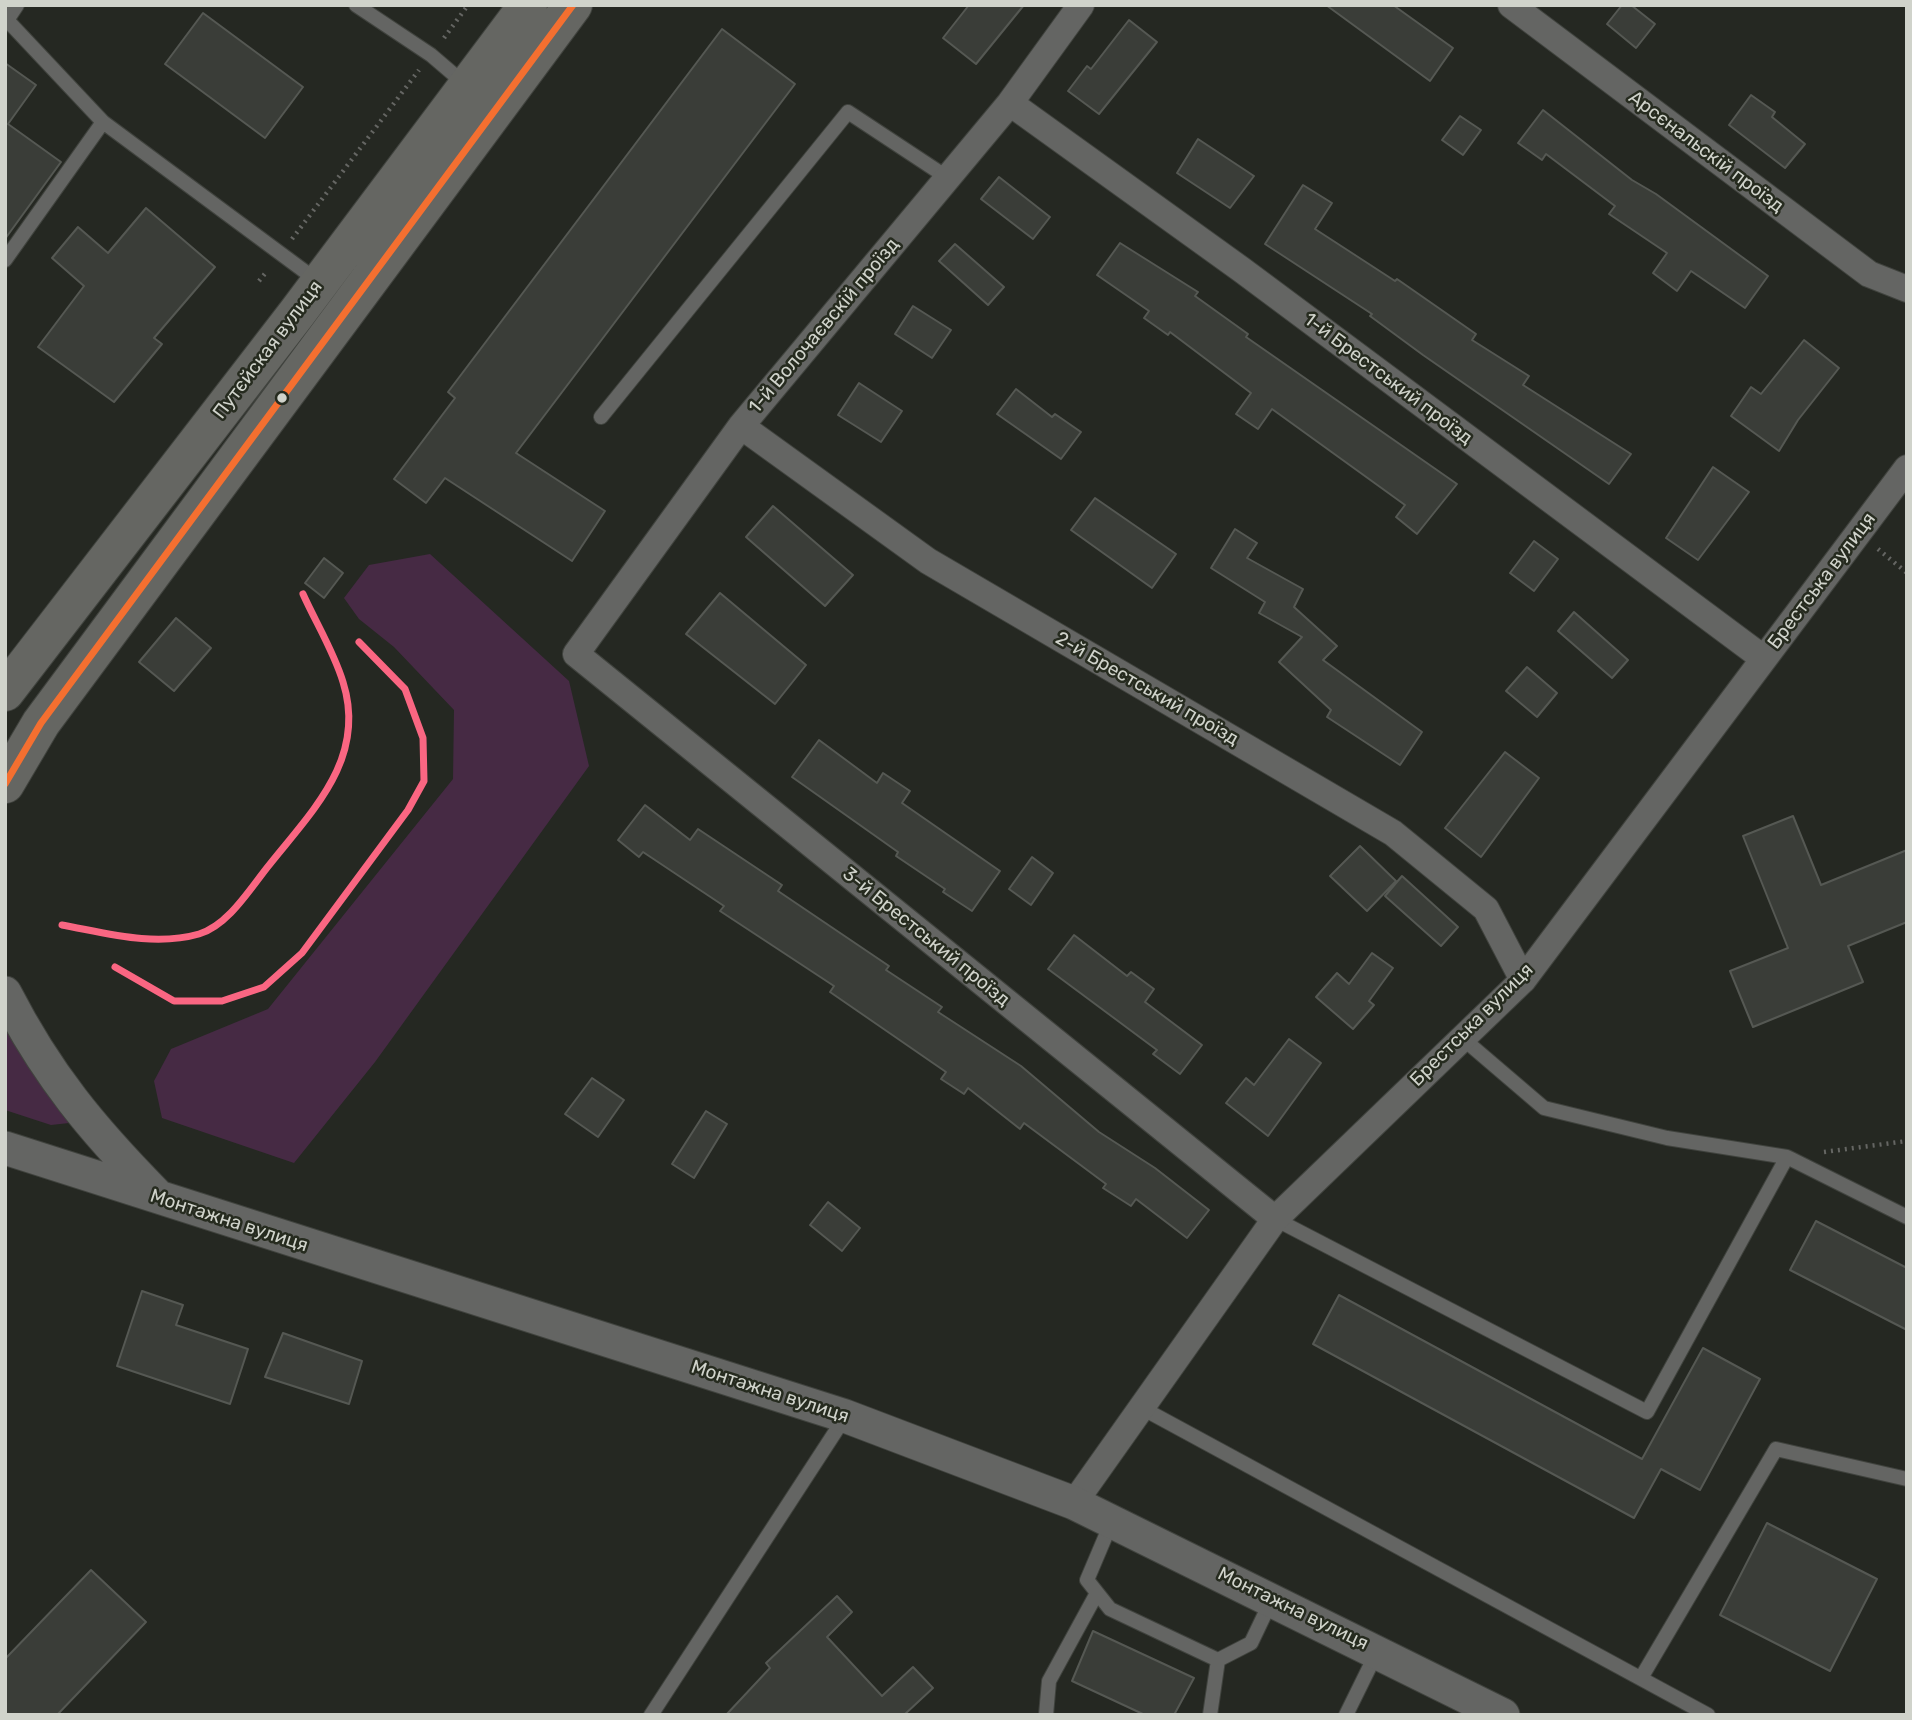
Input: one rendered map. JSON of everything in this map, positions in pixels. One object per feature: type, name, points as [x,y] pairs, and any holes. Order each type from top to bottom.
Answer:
[{"type":"main road","name":"Путєйская вулиця","points":[[5,784],[41,723],[336,294],[467,86],[528,5]]},
{"type":"main road","name":"Путєйская вулиця","points":[[5,692],[573,5]]},
{"type":"street","name":"1-й Волочаєвскій проїзд","points":[[576,654],[741,426],[1010,103],[1081,5]]},
{"type":"street","name":"Арсєнальскій проїзд","points":[[1520,8],[1869,274],[1907,289]]},
{"type":"street","name":"1-й Брестський проїзд","points":[[1010,103],[1242,270],[1763,658]]},
{"type":"street","name":"2-й Брестський проїзд","points":[[741,426],[928,561],[1393,834],[1486,909],[1523,980]]},
{"type":"street","name":"Брестська вулиця","points":[[1074,1503],[1276,1219],[1461,1037],[1523,980],[1907,468]]},
{"type":"street","name":"3-й Брестський проїзд","points":[[576,654],[1276,1219]]},
{"type":"street","points":[[5,993],[31,1044],[69,1100],[160,1199]]},
{"type":"street","name":"Монтажна вулиця","points":[[5,1148],[845,1416],[1074,1503],[1503,1715]]},
{"type":"lane","points":[[18,5],[6,19],[103,122],[336,294]]},
{"type":"lane","points":[[356,5],[431,55],[467,86]]},
{"type":"lane","points":[[601,417],[848,112],[948,178]]},
{"type":"lane","points":[[5,260],[103,122]]},
{"type":"lane","points":[[1461,1037],[1545,1108],[1667,1138],[1787,1157],[1907,1217]]},
{"type":"lane","points":[[1276,1219],[1647,1412],[1787,1157]]},
{"type":"lane","points":[[1140,1407],[1709,1715]]},
{"type":"lane","points":[[651,1715],[845,1416]]},
{"type":"lane","points":[[1640,1678],[1776,1449],[1907,1479]]},
{"type":"lane","points":[[1112,1521],[1087,1580],[1110,1609],[1218,1660]]},
{"type":"lane","points":[[1046,1715],[1049,1681],[1097,1593]]},
{"type":"lane","points":[[1218,1660],[1251,1643],[1272,1599]]},
{"type":"lane","points":[[1346,1715],[1378,1651]]},
{"type":"lane","points":[[1210,1715],[1218,1660]]},
{"type":"path","points":[[259,281],[468,5]]},
{"type":"path","points":[[1877,549],[1907,573]]},
{"type":"path","points":[[1787,1157],[1907,1141]]},
{"type":"shaded area","points":[[430,554],[569,681],[589,766],[375,1062],[294,1163],[162,1118],[154,1081],[171,1049],[268,1009],[453,779],[454,710],[394,647],[359,619],[344,598],[369,565]]},
{"type":"shaded area","points":[[5,1020],[66,1112],[69,1123],[51,1125],[5,1110]]},
{"type":"building","points":[[969,5],[1024,5],[976,64],[943,38]]},
{"type":"building","points":[[1326,5],[1393,5],[1453,48],[1430,81]]},
{"type":"building","points":[[1622,5],[1631,5],[1655,24],[1636,48],[1607,24]]},
{"type":"building","points":[[203,13],[303,87],[265,138],[165,64]]},
{"type":"building","points":[[1129,20],[1157,42],[1099,114],[1068,91],[1087,66],[1091,69]]},
{"type":"building","points":[[722,29],[795,84],[516,453],[605,511],[572,561],[445,478],[426,503],[394,479],[455,398],[448,392]]},
{"type":"building","points":[[5,63],[36,85],[8,124],[61,162],[5,239]]},
{"type":"building","points":[[1751,95],[1775,112],[1772,117],[1805,144],[1785,168],[1729,125]]},
{"type":"building","points":[[1543,110],[1632,180],[1656,194],[1768,276],[1745,308],[1691,271],[1677,291],[1653,273],[1667,253],[1609,214],[1615,206],[1546,154],[1542,160],[1518,143]]},
{"type":"building","points":[[1460,116],[1481,130],[1463,155],[1442,140]]},
{"type":"building","points":[[1198,139],[1254,176],[1230,208],[1177,173]]},
{"type":"building","points":[[999,177],[1050,217],[1033,239],[981,199]]},
{"type":"building","points":[[1303,185],[1332,203],[1315,229],[1395,281],[1397,279],[1476,334],[1472,340],[1529,376],[1523,385],[1631,454],[1609,484],[1423,355],[1370,316],[1372,314],[1265,244]]},
{"type":"building","points":[[146,208],[215,267],[154,338],[162,344],[114,402],[38,347],[84,286],[52,258],[78,227],[108,253]]},
{"type":"building","points":[[1120,243],[1198,292],[1195,296],[1248,334],[1246,337],[1457,484],[1417,534],[1396,517],[1405,505],[1272,409],[1258,429],[1236,414],[1251,393],[1170,332],[1168,335],[1144,318],[1149,311],[1097,275]]},
{"type":"building","points":[[955,244],[1004,287],[988,305],[939,261]]},
{"type":"building","points":[[913,306],[951,330],[932,358],[895,334]]},
{"type":"building","points":[[1804,340],[1839,368],[1798,420],[1779,451],[1731,416],[1751,387],[1761,394]]},
{"type":"building","points":[[859,383],[902,411],[881,442],[838,415]]},
{"type":"building","points":[[1016,389],[1052,417],[1055,414],[1081,432],[1061,459],[997,414]]},
{"type":"building","points":[[1713,467],[1749,492],[1698,560],[1666,538]]},
{"type":"building","points":[[1095,498],[1176,554],[1152,588],[1071,530]]},
{"type":"building","points":[[773,506],[853,575],[825,606],[746,537]]},
{"type":"building","points":[[1235,529],[1257,543],[1247,558],[1303,589],[1294,607],[1337,646],[1323,660],[1422,732],[1400,765],[1327,717],[1331,710],[1279,662],[1302,637],[1259,613],[1265,602],[1211,568]]},
{"type":"building","points":[[1534,541],[1558,559],[1534,591],[1510,573]]},
{"type":"building","points":[[324,558],[343,573],[324,598],[305,583]]},
{"type":"building","points":[[720,593],[806,665],[775,704],[686,634]]},
{"type":"building","points":[[1574,612],[1628,660],[1612,678],[1558,631]]},
{"type":"building","points":[[176,618],[211,648],[174,691],[139,662]]},
{"type":"building","points":[[1527,667],[1557,693],[1537,717],[1506,691]]},
{"type":"building","points":[[819,740],[877,783],[883,773],[910,791],[902,803],[1000,871],[972,911],[896,856],[898,852],[792,777]]},
{"type":"building","points":[[1505,752],[1539,778],[1481,857],[1445,828]]},
{"type":"building","points":[[645,805],[690,840],[698,829],[782,885],[778,891],[889,966],[886,970],[942,1007],[938,1012],[1021,1066],[1099,1132],[1155,1168],[1209,1210],[1187,1238],[1136,1199],[1131,1206],[1103,1188],[1106,1184],[1024,1123],[1020,1129],[968,1088],[964,1094],[941,1079],[946,1072],[830,992],[834,986],[720,911],[724,906],[643,852],[639,857],[618,840]]},
{"type":"building","points":[[1793,816],[1821,885],[1907,850],[1907,922],[1848,946],[1863,982],[1753,1027],[1730,971],[1788,948],[1743,836]]},
{"type":"building","points":[[1360,846],[1396,881],[1367,911],[1330,876]]},
{"type":"building","points":[[1032,857],[1053,873],[1031,905],[1009,889]]},
{"type":"building","points":[[1402,876],[1458,927],[1441,946],[1385,896]]},
{"type":"building","points":[[1074,935],[1127,976],[1131,972],[1154,989],[1145,1002],[1202,1045],[1180,1074],[1153,1054],[1157,1050],[1048,969]]},
{"type":"building","points":[[1372,953],[1393,968],[1369,1001],[1374,1005],[1353,1029],[1316,997],[1337,973],[1349,984]]},
{"type":"building","points":[[1289,1039],[1321,1063],[1268,1136],[1226,1103],[1246,1078],[1254,1085]]},
{"type":"building","points":[[592,1078],[624,1100],[598,1137],[565,1114]]},
{"type":"building","points":[[706,1111],[727,1124],[694,1178],[672,1164]]},
{"type":"building","points":[[828,1202],[860,1228],[842,1251],[810,1225]]},
{"type":"building","points":[[1816,1221],[1907,1268],[1907,1330],[1790,1270]]},
{"type":"building","points":[[142,1291],[183,1305],[176,1325],[248,1349],[230,1404],[117,1366]]},
{"type":"building","points":[[1339,1295],[1642,1459],[1703,1348],[1760,1379],[1700,1490],[1661,1469],[1634,1518],[1313,1344]]},
{"type":"building","points":[[283,1333],[362,1361],[349,1404],[265,1377]]},
{"type":"building","points":[[1767,1523],[1877,1579],[1830,1671],[1720,1615]]},
{"type":"building","points":[[91,1570],[146,1622],[57,1715],[5,1715],[5,1659]]},
{"type":"building","points":[[837,1596],[852,1612],[827,1637],[882,1696],[913,1667],[933,1688],[904,1715],[726,1715],[770,1668],[766,1663]]},
{"type":"building","points":[[1093,1631],[1194,1678],[1174,1715],[1145,1715],[1072,1681]]},
{"type":"transit line","points":[[5,784],[41,723],[573,5]]},
{"type":"transit line","points":[[62,925],[147,939],[182,938],[210,929],[239,904],[318,803],[342,759],[348,735],[349,709],[339,671],[303,594]]},
{"type":"transit line","points":[[115,967],[174,1001],[222,1001],[264,987],[302,953],[408,810],[424,781],[423,738],[405,689],[359,642]]}]
